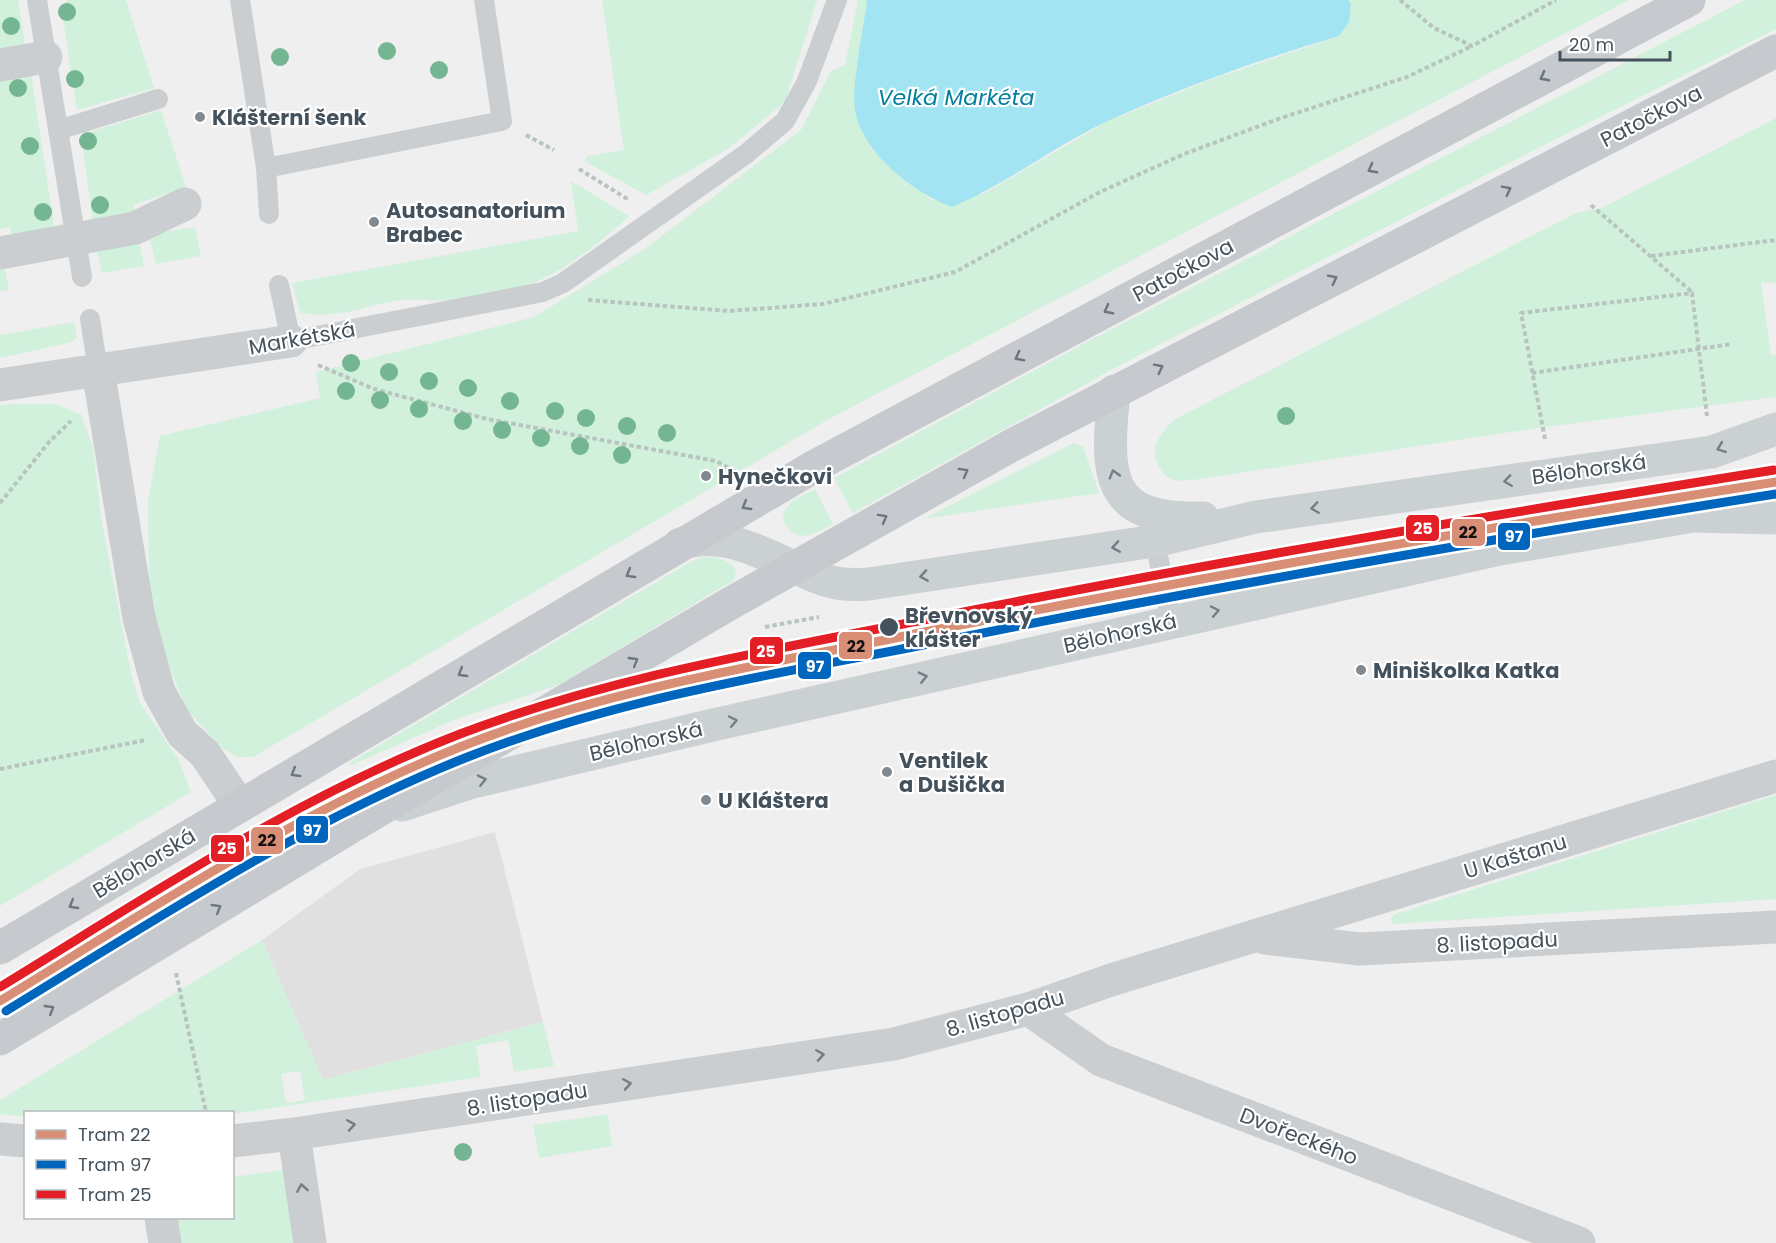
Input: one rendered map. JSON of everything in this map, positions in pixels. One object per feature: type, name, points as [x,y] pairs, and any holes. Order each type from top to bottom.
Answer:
[{"type":"main road","name":"Patočkova","points":[[680,544],[835,455],[1689,0]]},
{"type":"main road","name":"Patočkova","points":[[794,567],[1114,392],[1776,51]]},
{"type":"main road","name":"Bělohorská","points":[[0,948],[680,544]]},
{"type":"main road","name":"Bělohorská","points":[[0,1039],[366,818],[794,567]]},
{"type":"street","points":[[0,65],[46,57]]},
{"type":"street","points":[[0,253],[76,241],[135,228],[185,204]]},
{"type":"street","name":"Markétská","points":[[0,385],[100,381],[291,341]]},
{"type":"street","points":[[100,381],[139,618],[159,692],[182,733],[205,753],[240,806]]},
{"type":"street","name":"Bělohorská","points":[[1114,392],[1110,455],[1113,472],[1126,501],[1148,514],[1168,518],[1256,517]]},
{"type":"street","name":"Bělohorská","points":[[680,544],[697,539],[722,539],[830,582],[869,584],[1155,541],[1256,517],[1712,452],[1776,429]]},
{"type":"street","name":"Bělohorská","points":[[366,818],[469,783],[1171,621],[1500,549],[1693,516],[1776,518]]},
{"type":"street","name":"U Kaštanu","points":[[1254,937],[1776,776]]},
{"type":"street","name":"8. listopadu","points":[[234,1141],[294,1134],[894,1044],[1028,1009],[1254,937],[1360,950],[1776,927]]},
{"type":"street","name":"Dvořeckého","points":[[1028,1009],[1101,1060],[1579,1243]]},
{"type":"street","points":[[294,1134],[310,1243]]},
{"type":"street","points":[[0,1139],[24,1141]]},
{"type":"street","points":[[161,1219],[165,1243]]},
{"type":"lane","points":[[38,0],[82,277]]},
{"type":"lane","points":[[240,0],[266,168],[269,214]]},
{"type":"lane","points":[[266,168],[502,121],[484,0]]},
{"type":"lane","name":"Markétská","points":[[291,341],[543,292],[562,283],[746,154],[785,121],[807,81],[837,0]]},
{"type":"lane","points":[[58,130],[158,99]]},
{"type":"lane","points":[[279,285],[291,341]]},
{"type":"lane","points":[[90,319],[100,381]]},
{"type":"lane","points":[[1155,541],[1171,621]]},
{"type":"path","points":[[1400,0],[1434,28],[1472,46]]},
{"type":"path","points":[[543,292],[597,302],[645,303],[729,310],[823,304],[955,272],[1100,192],[1184,154],[1281,118],[1407,77],[1472,46],[1556,0]]},
{"type":"path","points":[[579,169],[656,218]]},
{"type":"path","points":[[1592,205],[1692,293],[1707,416]]},
{"type":"path","points":[[1651,256],[1776,240]]},
{"type":"path","points":[[1545,440],[1521,313],[1692,293]]},
{"type":"path","points":[[291,341],[320,366],[374,389],[487,419],[716,461],[742,476]]},
{"type":"path","points":[[1532,373],[1732,344]]},
{"type":"path","points":[[0,503],[100,381]]},
{"type":"path","points":[[758,628],[827,615]]},
{"type":"path","points":[[0,769],[182,733]]},
{"type":"path","points":[[176,973],[206,1111]]},
{"type":"shaded area","points":[[495,832],[543,1022],[323,1080],[262,940],[360,869]]},
{"type":"green space","points":[[0,0],[18,0],[25,45],[0,49]]},
{"type":"green space","points":[[68,0],[126,0],[154,88],[77,110],[62,12],[62,5]]},
{"type":"green space","points":[[602,0],[817,0],[785,102],[728,149],[646,195],[584,161],[587,156],[624,150]]},
{"type":"green space","points":[[858,0],[867,0],[857,78],[871,148],[897,173],[932,200],[983,194],[1106,122],[1207,81],[1339,36],[1351,5],[1348,0],[1629,0],[829,419],[253,757],[236,757],[221,747],[186,709],[161,646],[149,592],[148,501],[160,436],[320,398],[316,372],[534,317],[646,248],[801,130],[831,71],[845,65]]},
{"type":"green space","points":[[1745,0],[1776,0],[1776,29],[1540,147],[1113,369],[853,513],[834,478],[1085,343]]},
{"type":"green space","points":[[31,73],[55,232],[12,241],[10,227],[0,229],[0,75]]},
{"type":"green space","points":[[161,110],[186,187],[133,205],[135,215],[93,221],[83,142],[93,131]]},
{"type":"green space","points":[[1776,118],[1776,283],[1761,282],[1771,355],[1776,355],[1776,397],[1531,429],[1193,480],[1178,481],[1166,476],[1161,470],[1156,461],[1155,447],[1161,435],[1175,419],[1576,213],[1604,207]]},
{"type":"green space","points":[[571,181],[629,216],[572,262],[534,283],[489,296],[454,301],[402,300],[336,314],[300,313],[292,283],[578,231]]},
{"type":"green space","points":[[195,227],[201,256],[156,264],[149,234]]},
{"type":"green space","points":[[138,236],[144,266],[102,273],[95,242]]},
{"type":"green space","points":[[3,260],[9,290],[0,291],[0,261]]},
{"type":"green space","points":[[74,322],[77,337],[72,342],[0,358],[0,335]]},
{"type":"green space","points":[[56,404],[81,415],[93,447],[101,518],[131,673],[140,703],[179,760],[191,792],[0,906],[0,405]]},
{"type":"green space","points":[[1073,443],[1083,446],[1099,493],[923,519]]},
{"type":"green space","points":[[815,489],[833,524],[813,534],[801,536],[795,534],[784,523],[783,513],[792,501]]},
{"type":"green space","points":[[704,557],[718,558],[730,564],[736,571],[734,580],[561,684],[456,719],[350,766],[349,763],[692,561]]},
{"type":"green space","points":[[1776,795],[1776,899],[1393,924],[1391,919],[1395,914]]},
{"type":"green space","points":[[262,940],[323,1080],[543,1022],[554,1066],[514,1072],[508,1040],[476,1046],[481,1077],[234,1114],[234,1111],[24,1111],[24,1117],[0,1114],[0,1100]],"holes":[[[300,1071],[305,1100],[286,1103],[281,1074]]]},
{"type":"green space","points":[[608,1114],[612,1146],[539,1158],[533,1125]]},
{"type":"green space","points":[[284,1170],[296,1243],[180,1243],[177,1219],[234,1219],[234,1177]]},
{"type":"water","name":"Velká Markéta","points":[[867,0],[1348,0],[1351,4],[1349,22],[1339,36],[1222,74],[1108,121],[952,207],[922,192],[892,169],[879,156],[860,126],[854,99]]},
{"type":"tram line","name":"25","points":[[0,987],[224,850],[340,787],[460,734],[576,696],[754,653],[1038,597],[1248,558],[1774,470]]},
{"type":"tram line","name":"22","points":[[0,1001],[225,864],[340,801],[460,747],[516,726],[574,709],[690,679],[1031,611],[1456,534],[1776,482]]},
{"type":"tram line","name":"97","points":[[6,1011],[230,875],[345,812],[465,758],[521,737],[578,720],[635,704],[752,678],[1245,583],[1776,494]]},
{"type":"place","name":"Klášterní šenk","points":[[200,117]]},
{"type":"place","name":"Autosanatorium Brabec","points":[[374,222]]},
{"type":"place","name":"Hynečkovi","points":[[706,476]]},
{"type":"place","name":"Břevnovský klášter","points":[[889,627]]},
{"type":"place","name":"Miniškolka Katka","points":[[1361,670]]},
{"type":"place","name":"Ventilek a Dušička","points":[[887,772]]},
{"type":"place","name":"U Kláštera","points":[[706,800]]}]
